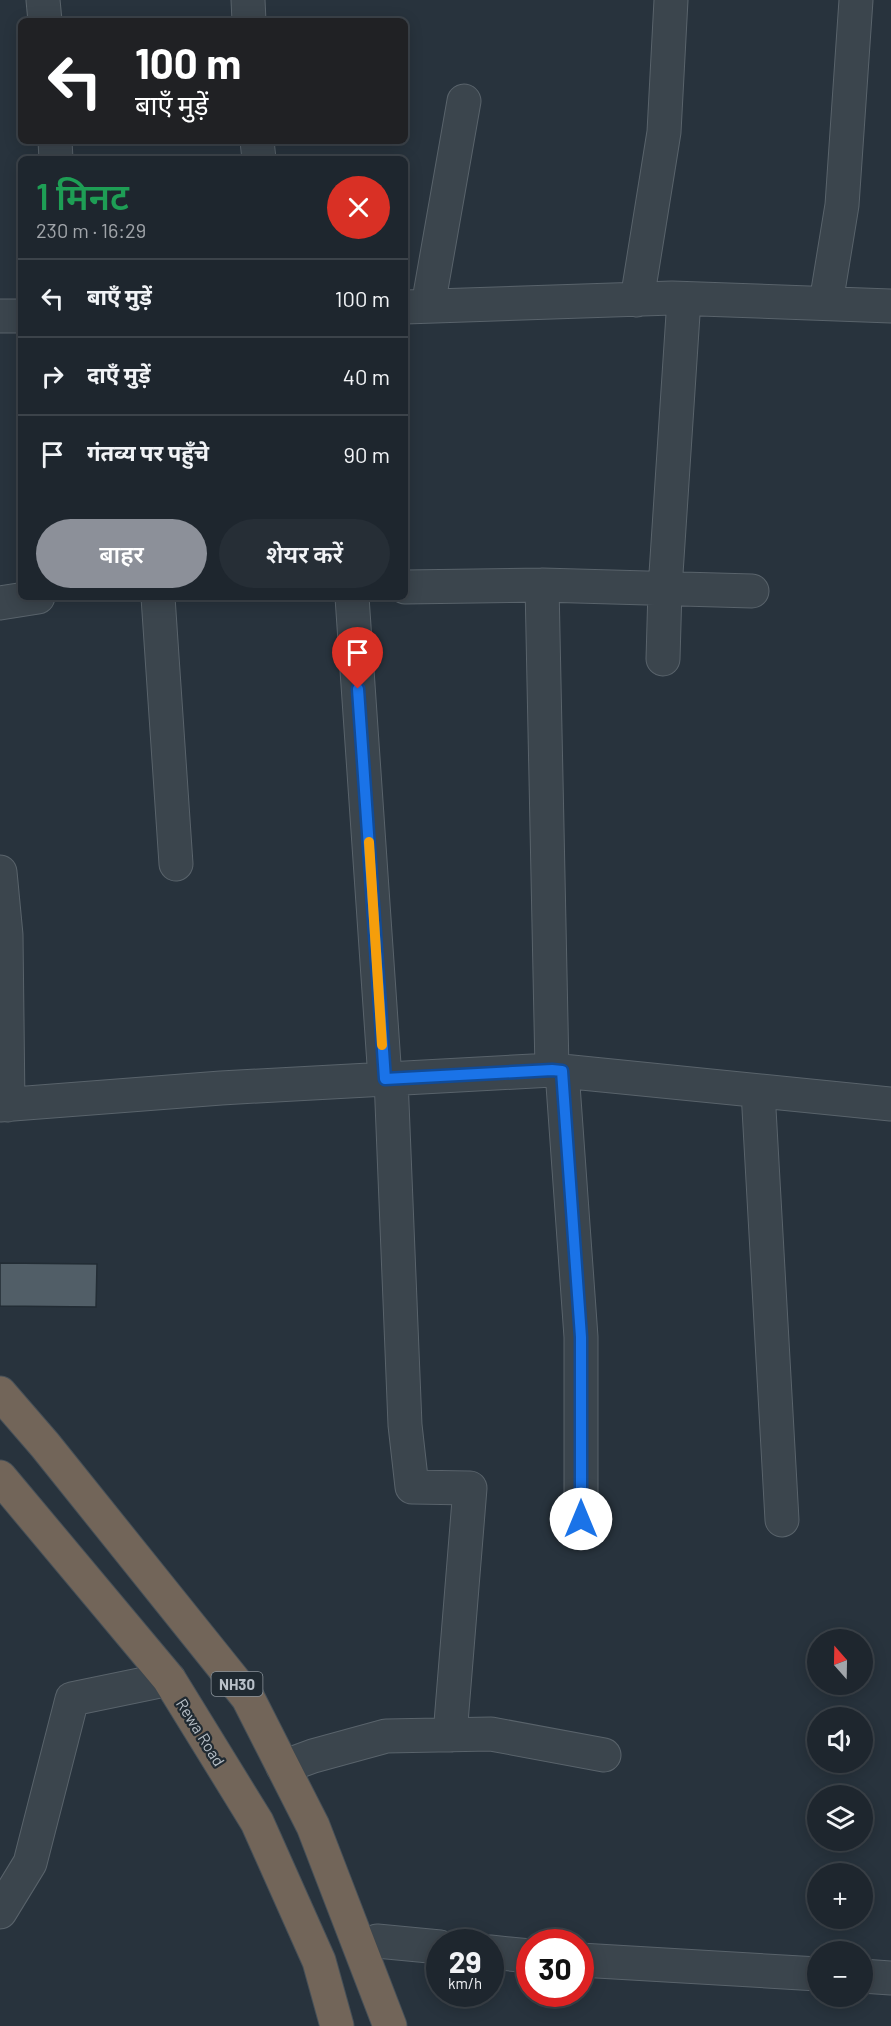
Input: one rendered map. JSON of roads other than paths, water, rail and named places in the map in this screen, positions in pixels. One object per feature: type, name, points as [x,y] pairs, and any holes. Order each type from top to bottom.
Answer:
[{"type":"highway","name":"NH30","points":[[0,1393],[45,1445],[248,1698],[314,1826],[390,2026]]},
{"type":"highway","name":"Rewa Road","points":[[0,1477],[169,1679],[257,1822],[319,1961],[337,2026]]},
{"type":"street","points":[[43,0],[45,18]]},
{"type":"street","points":[[248,0],[249,18]]},
{"type":"street","points":[[637,300],[664,132],[671,0]]},
{"type":"street","points":[[826,303],[842,206],[856,0]]},
{"type":"street","points":[[464,101],[417,306],[684,299],[891,306]]},
{"type":"street","points":[[663,659],[665,589],[684,299]]},
{"type":"street","points":[[0,316],[18,316]]},
{"type":"street","points":[[542,585],[557,1070],[581,1337],[581,1519]]},
{"type":"street","points":[[408,587],[542,585],[752,591]]},
{"type":"street","points":[[0,603],[19,600]]},
{"type":"street","points":[[158,600],[176,864]]},
{"type":"street","points":[[352,600],[388,1079],[405,1425],[412,1487],[470,1488],[450,1735]]},
{"type":"street","points":[[0,872],[6,935],[4,1105],[221,1088],[557,1070],[891,1104]]},
{"type":"street","points":[[758,1090],[782,1520]]},
{"type":"street","points":[[0,1912],[30,1863],[72,1699],[169,1679]]},
{"type":"street","points":[[283,1767],[313,1756],[386,1736],[490,1734],[604,1755]]},
{"type":"street","points":[[377,1941],[426,1946]]},
{"type":"street","points":[[594,1961],[807,1973]]},
{"type":"street","points":[[873,1977],[891,1978]]}]
